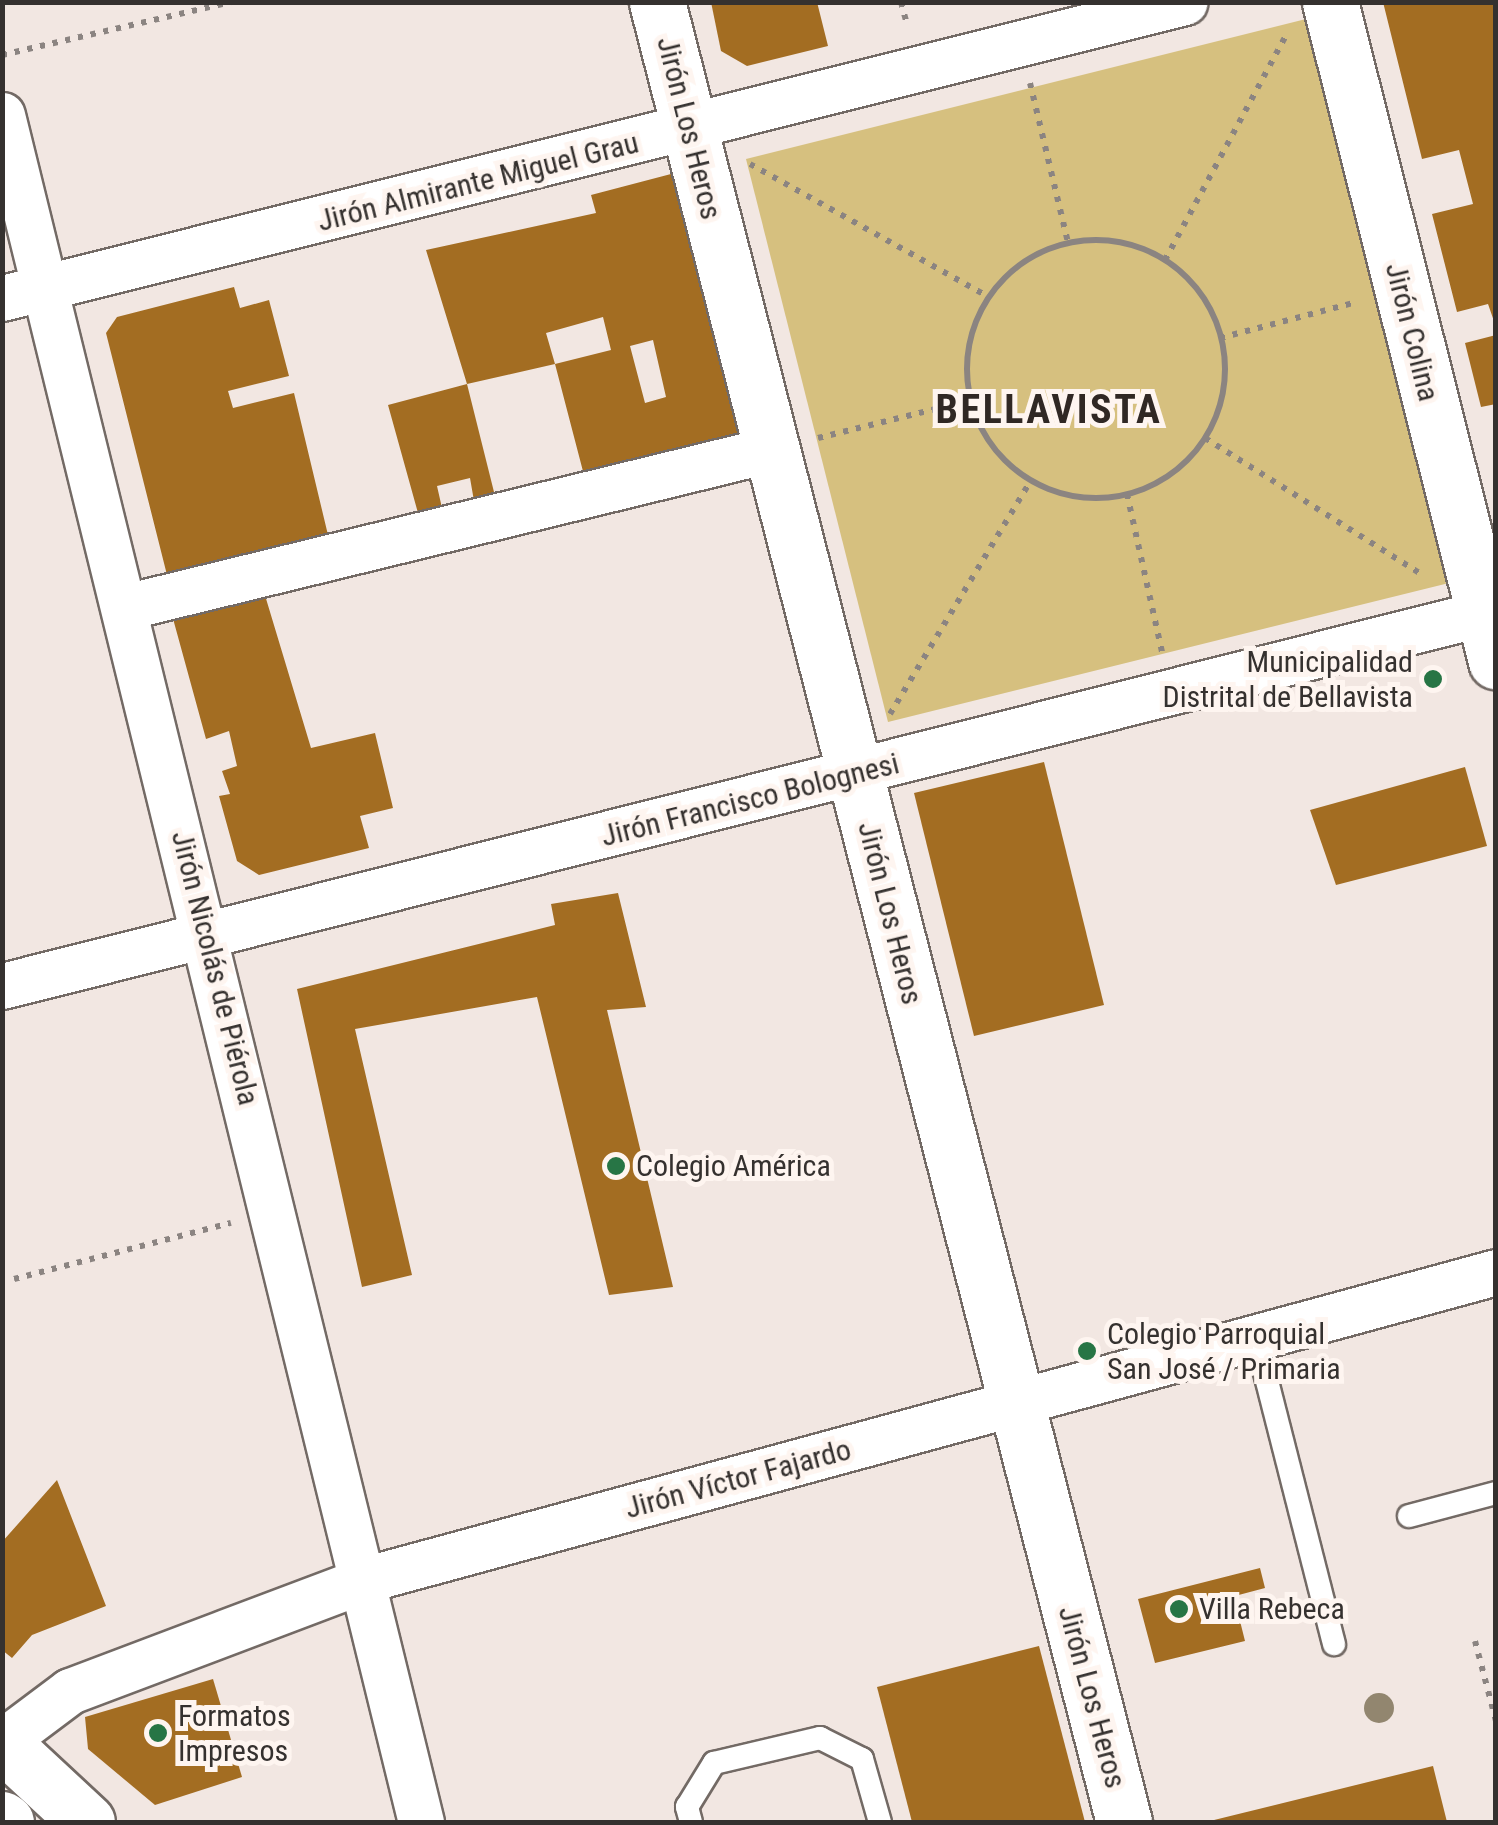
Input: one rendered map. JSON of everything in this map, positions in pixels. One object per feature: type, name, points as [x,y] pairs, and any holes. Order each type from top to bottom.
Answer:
[{"type":"street","name":"Jirón Los Heros","points":[[657,2],[1124,1822]]},
{"type":"street","name":"Jirón Almirante Miguel Grau","points":[[2,298],[690,130],[1185,2]]},
{"type":"street","name":"Jirón Colina","points":[[1312,11],[1402,290],[1491,628]]},
{"type":"street","name":"Jirón Nicolás de Piérola","points":[[2,115],[129,606],[206,935],[367,1580],[422,1822]]},
{"type":"street","points":[[129,606],[772,450]]},
{"type":"street","name":"Jirón Francisco Bolognesi","points":[[2,986],[854,775],[1171,692],[1491,628]]},
{"type":"street","name":"Jirón Víctor Fajardo","points":[[2,1742],[70,1691],[367,1580],[1496,1272]]},
{"type":"street","points":[[2,1742],[87,1822]]},
{"type":"lane","points":[[1256,1338],[1334,1644]]},
{"type":"lane","points":[[1409,1516],[1496,1492]]},
{"type":"lane","points":[[691,1822],[687,1807],[714,1763],[820,1738],[862,1759],[880,1822]]},
{"type":"path","points":[[2,54],[232,2]]},
{"type":"path","points":[[1166,260],[1312,11]]},
{"type":"path","points":[[1021,43],[1068,242]]},
{"type":"path","points":[[690,130],[988,297]]},
{"type":"path","points":[[1068,242],[1118,242],[1166,260],[1202,295],[1220,338],[1223,391],[1205,438],[1170,474],[1128,494],[1080,497],[1031,480],[999,453],[972,400],[970,341],[988,297],[1022,262],[1068,242]]},
{"type":"path","points":[[1220,338],[1402,290]]},
{"type":"path","points":[[772,450],[972,400]]},
{"type":"path","points":[[1205,438],[1491,628]]},
{"type":"path","points":[[854,775],[1031,480]]},
{"type":"path","points":[[1128,494],[1171,692]]},
{"type":"path","points":[[14,1279],[276,1212]]},
{"type":"path","points":[[1475,1641],[1496,1722]]},
{"type":"shaded area","points":[[1306,19],[1449,583],[888,722],[746,159]]},
{"type":"building","points":[[711,2],[817,2],[828,46],[747,66],[721,51]]},
{"type":"building","points":[[1383,2],[1496,2],[1496,327],[1488,304],[1457,312],[1432,214],[1473,204],[1459,150],[1422,159]]},
{"type":"building","points":[[671,174],[740,437],[585,479],[555,364],[467,384],[426,250],[596,213],[591,195]],"holes":[[[603,317],[611,350],[555,364],[546,333]],[[653,340],[666,397],[645,403],[630,346]]]},
{"type":"building","points":[[234,287],[240,308],[269,300],[289,376],[228,391],[233,408],[294,393],[328,535],[167,575],[106,333],[117,317]]},
{"type":"building","points":[[1496,335],[1496,404],[1481,407],[1465,343]]},
{"type":"building","points":[[467,384],[495,496],[474,501],[470,478],[437,486],[442,508],[418,513],[388,405]]},
{"type":"building","points":[[264,592],[311,748],[375,733],[393,808],[360,816],[369,848],[259,875],[237,861],[219,796],[230,794],[222,771],[237,766],[229,731],[206,739],[172,615]]},
{"type":"building","points":[[1044,762],[1104,1005],[974,1036],[914,793]]},
{"type":"building","points":[[1465,767],[1487,846],[1336,885],[1310,810]]},
{"type":"building","points":[[618,893],[646,1007],[607,1010],[673,1287],[609,1295],[537,997],[355,1029],[412,1275],[362,1287],[297,989],[555,925],[551,904]]},
{"type":"building","points":[[57,1480],[106,1606],[32,1635],[12,1658],[2,1650],[2,1542]]},
{"type":"building","name":"Villa Rebeca","points":[[1260,1568],[1265,1588],[1216,1601],[1221,1622],[1239,1617],[1245,1641],[1155,1663],[1138,1599]]},
{"type":"building","points":[[1039,1646],[1085,1822],[912,1822],[877,1687]]},
{"type":"building","name":"Formatos Impresos","points":[[213,1679],[242,1777],[155,1805],[88,1749],[85,1717]]},
{"type":"building","points":[[1433,1766],[1447,1822],[1210,1822],[1210,1821]]},
{"type":"place","name":"Municipalidad Distrital de Bellavista","points":[[1433,679]]},
{"type":"place","name":"Colegio América","points":[[616,1166]]},
{"type":"place","name":"Colegio Parroquial San José / Primaria","points":[[1087,1351]]},
{"type":"place","name":"Villa Rebeca","points":[[1179,1609]]},
{"type":"place","name":"Formatos Impresos","points":[[158,1733]]},
{"type":"district","name":"BELLAVISTA","points":[[1049,410]]}]
